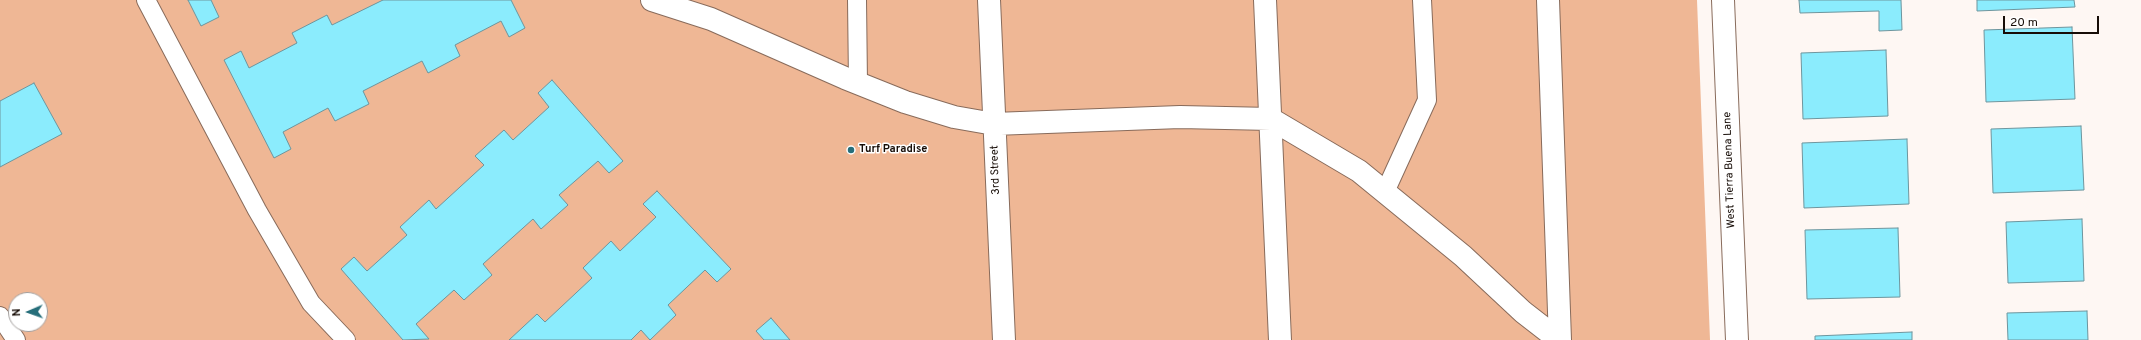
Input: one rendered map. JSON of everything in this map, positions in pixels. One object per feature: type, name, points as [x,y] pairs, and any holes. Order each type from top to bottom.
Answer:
[{"type":"street","points":[[652,0],[711,10],[858,83],[905,102],[954,117],[994,124],[1180,117],[1271,119],[1359,171],[1463,256],[1522,312],[1559,340]]},
{"type":"street","name":"3rd Street","points":[[989,0],[1004,340]]},
{"type":"street","points":[[1265,0],[1280,340]]},
{"type":"street","points":[[1548,0],[1559,340]]},
{"type":"street","name":"West Tierra Buena Lane","points":[[1723,0],[1737,340]]},
{"type":"lane","points":[[146,0],[257,210],[311,303],[346,340]]},
{"type":"lane","points":[[857,0],[858,83]]},
{"type":"lane","points":[[1385,192],[1427,100],[1422,0]]},
{"type":"lane","points":[[0,316],[16,340]]},
{"type":"shaded area","name":"Turf Paradise","points":[[0,0],[1697,0],[1710,340],[0,340]]},
{"type":"building","points":[[188,0],[211,0],[219,17],[201,26]]},
{"type":"building","points":[[383,0],[511,0],[525,28],[509,37],[501,21],[455,45],[460,56],[428,73],[422,61],[363,91],[369,104],[335,121],[328,108],[283,132],[291,149],[274,158],[224,60],[241,51],[249,68],[297,43],[292,33],[327,15],[332,25]]},
{"type":"building","points":[[1799,0],[1901,0],[1902,30],[1879,31],[1879,11],[1800,13]]},
{"type":"building","points":[[1977,0],[2074,0],[2075,7],[1977,11]]},
{"type":"building","points":[[2072,27],[2075,99],[1986,102],[1984,30]]},
{"type":"building","points":[[1886,50],[1888,116],[1803,119],[1801,53]]},
{"type":"building","points":[[552,80],[623,161],[609,173],[598,161],[559,195],[568,205],[541,229],[533,219],[483,264],[492,275],[464,300],[454,290],[416,324],[429,339],[403,340],[341,269],[354,257],[367,271],[407,235],[400,227],[429,200],[436,209],[484,165],[475,156],[504,130],[513,140],[549,107],[538,93]]},
{"type":"building","points":[[34,83],[62,134],[0,167],[0,101]]},
{"type":"building","points":[[2081,126],[2084,190],[1993,193],[1991,129]]},
{"type":"building","points":[[1907,139],[1909,204],[1804,208],[1802,143]]},
{"type":"building","points":[[657,191],[731,269],[717,282],[705,270],[668,305],[676,315],[650,340],[641,330],[631,340],[509,340],[537,314],[545,322],[592,278],[583,268],[611,241],[620,251],[656,217],[643,204]]},
{"type":"building","points":[[2082,219],[2084,281],[2008,283],[2006,222]]},
{"type":"building","points":[[1898,228],[1900,297],[1807,299],[1805,230]]},
{"type":"building","points":[[2087,311],[2088,340],[2008,340],[2007,313]]},
{"type":"building","points":[[771,318],[790,340],[764,340],[756,331]]},
{"type":"building","points":[[1912,332],[1912,340],[1815,340],[1815,336]]},
{"type":"place","name":"Turf Paradise","points":[[851,150]]}]
